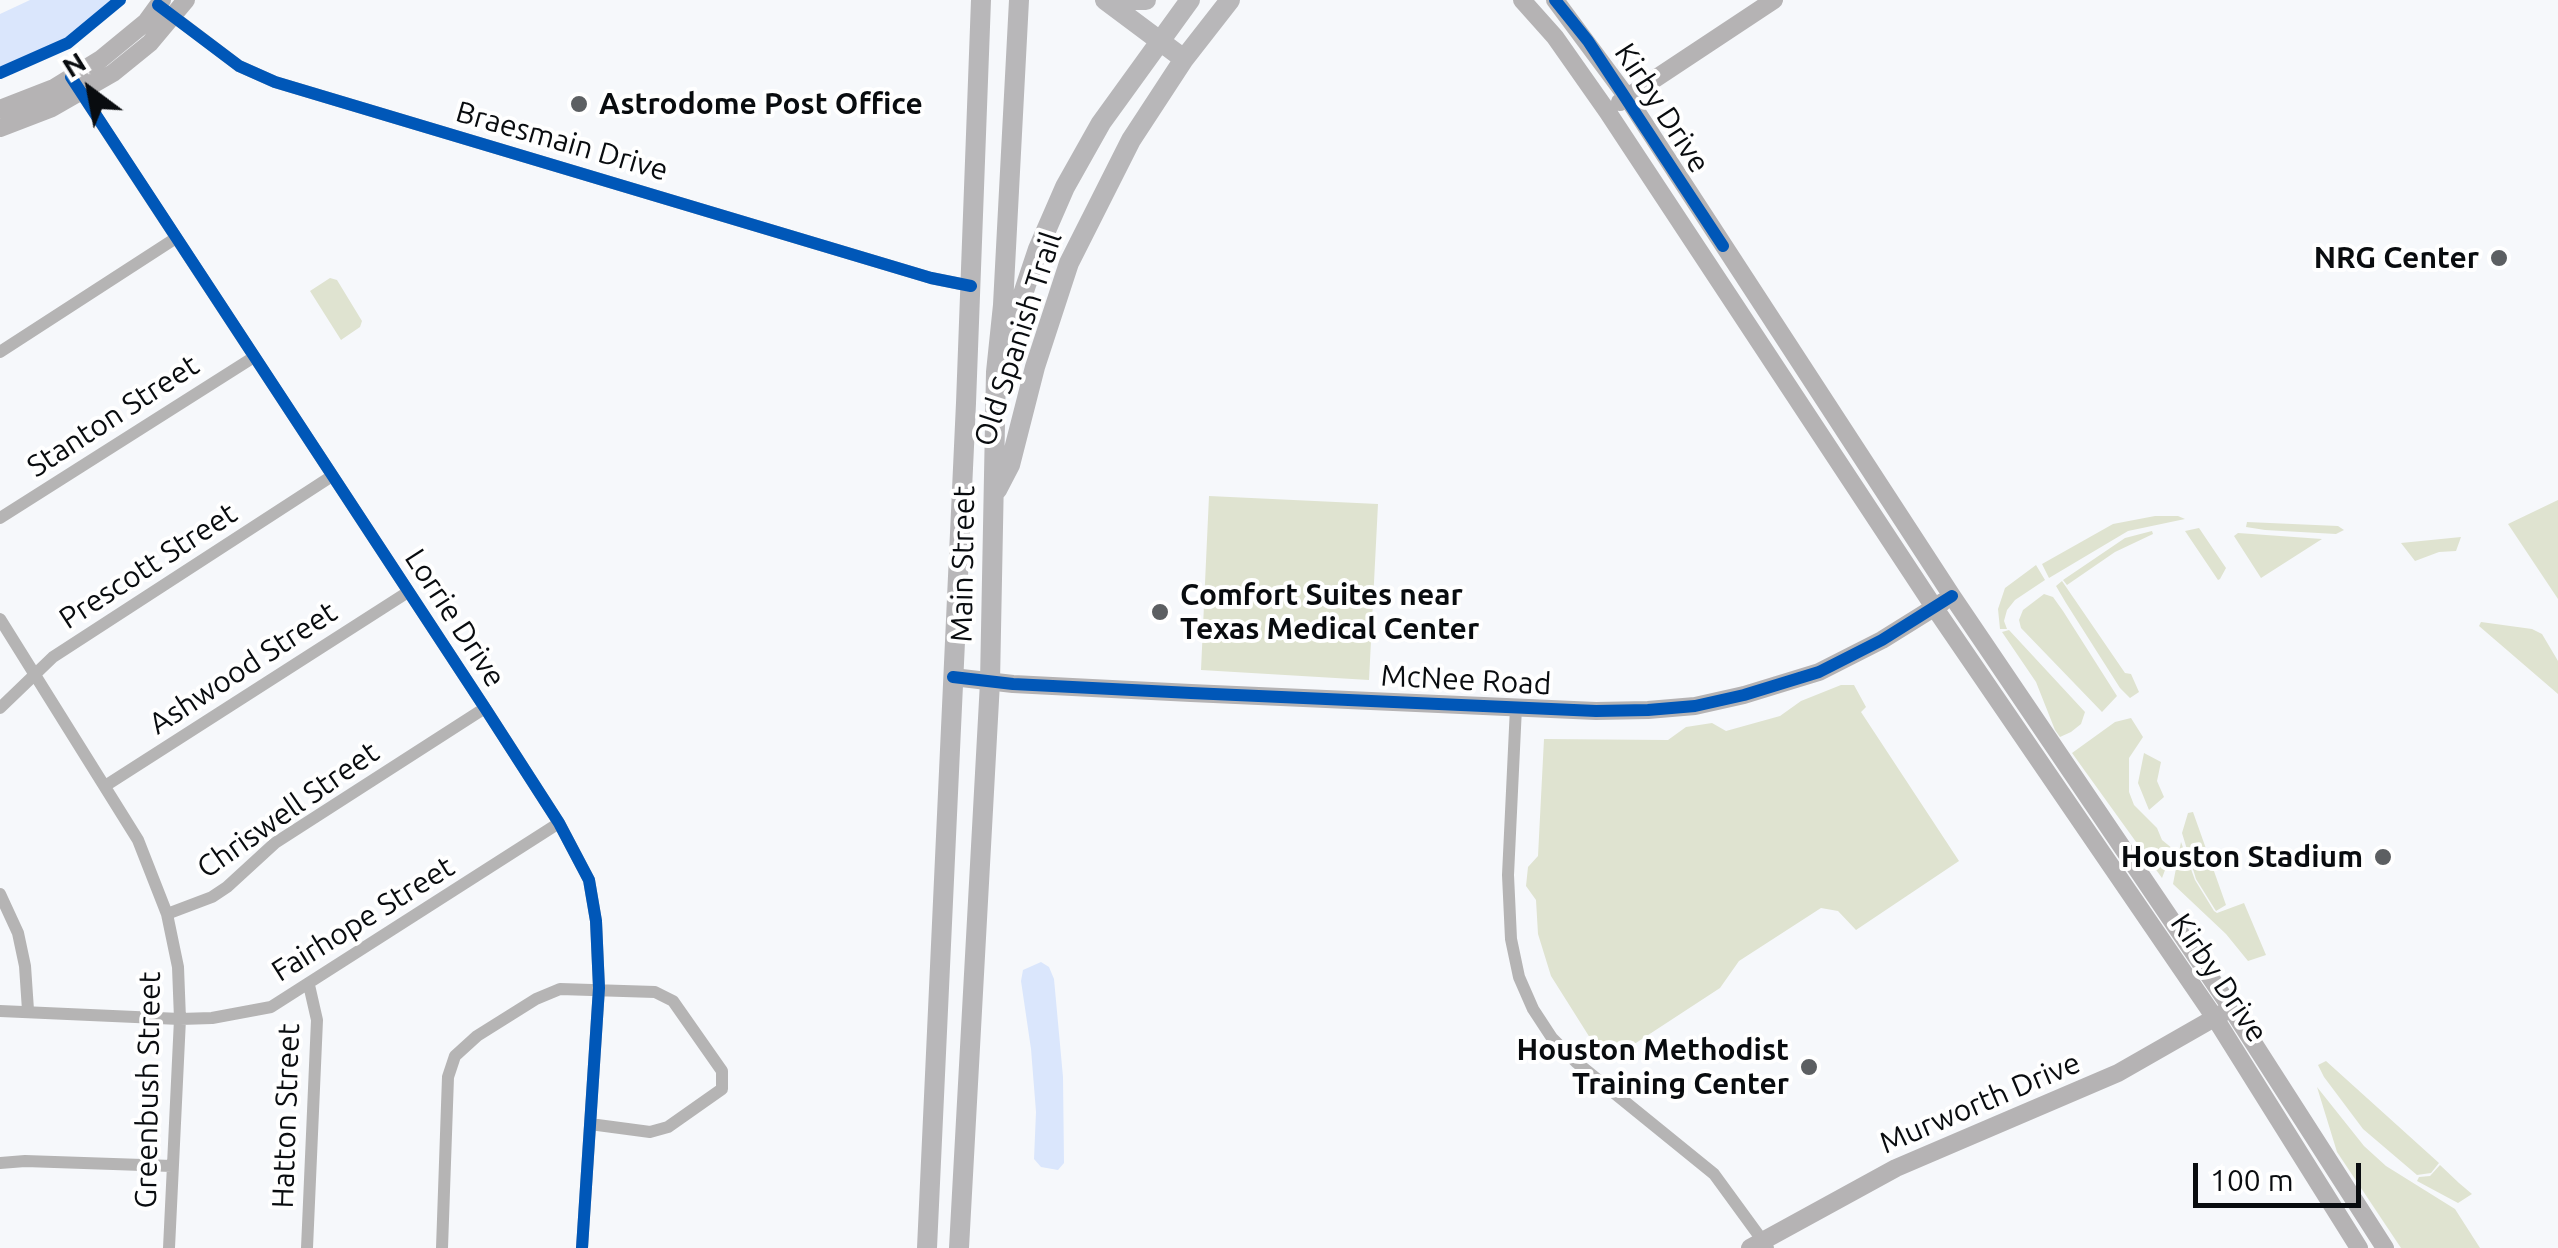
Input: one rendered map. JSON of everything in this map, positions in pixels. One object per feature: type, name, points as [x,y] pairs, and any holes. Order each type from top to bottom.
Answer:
[{"type":"main road","points":[[0,128],[76,85],[165,7],[186,0]]},
{"type":"main road","name":"Main Street","points":[[926,1248],[971,286],[980,0]]},
{"type":"main road","name":"Main Street","points":[[959,1248],[990,682],[996,372],[1019,0]]},
{"type":"main road","points":[[1105,0],[1184,59]]},
{"type":"main road","points":[[1126,0],[1146,0]]},
{"type":"main road","name":"Old Spanish Trail","points":[[963,464],[1038,249],[1065,187],[1101,122],[1190,0]]},
{"type":"main road","name":"Old Spanish Trail","points":[[994,496],[1010,465],[1068,262],[1131,140],[1184,59],[1230,0]]},
{"type":"main road","name":"Kirby Drive","points":[[1522,0],[1555,37],[1607,111],[1934,608],[2074,812],[2223,1013],[2385,1248]]},
{"type":"main road","name":"Kirby Drive","points":[[1556,0],[1626,97],[1952,596],[2091,800],[2223,1013],[2358,1248]]},
{"type":"main road","points":[[1607,111],[1774,0]]},
{"type":"main road","points":[[0,109],[76,85]]},
{"type":"main road","points":[[1704,258],[1723,246]]},
{"type":"main road","points":[[1038,249],[1068,262]]},
{"type":"main road","points":[[971,286],[1003,286]]},
{"type":"main road","name":"McNee Road","points":[[953,678],[1516,707],[1648,710],[1695,706],[1820,672],[1952,596]]},
{"type":"main road","points":[[2074,812],[2091,800]]},
{"type":"main road","name":"Murworth Drive","points":[[1761,1246],[1896,1168],[2118,1073],[2223,1013]]},
{"type":"main road","points":[[935,1074],[967,1076]]},
{"type":"main road","points":[[2333,1208],[2352,1196]]},
{"type":"main road","points":[[928,1214],[961,1215]]},
{"type":"street","name":"Braesmain Drive","points":[[165,7],[239,66],[275,82],[931,278],[971,286]]},
{"type":"street","name":"Lorrie Drive","points":[[76,85],[485,708],[559,824],[589,880],[594,900],[598,988],[582,1248]]},
{"type":"street","points":[[0,352],[176,238]]},
{"type":"street","name":"Stanton Street","points":[[0,518],[254,356]]},
{"type":"street","name":"Prescott Street","points":[[0,708],[35,672],[332,476]]},
{"type":"street","name":"Ashwood Street","points":[[105,786],[408,592]]},
{"type":"street","name":"Greenbush Street","points":[[0,619],[138,840],[167,914],[178,968],[180,1020],[169,1248]]},
{"type":"street","points":[[1516,707],[1508,876],[1511,939],[1520,978],[1533,1009],[1552,1038],[1576,1062],[1714,1174],[1761,1246]]},
{"type":"street","name":"Chriswell Street","points":[[167,914],[227,887],[275,843],[485,708]]},
{"type":"street","name":"Fairhope Street","points":[[0,1011],[180,1020],[271,1007],[559,824]]},
{"type":"street","points":[[0,894],[18,933],[28,1010]]},
{"type":"street","name":"Hatton Street","points":[[307,1248],[317,1020],[309,986]]},
{"type":"street","points":[[442,1248],[448,1076],[456,1056],[477,1036],[536,999],[560,989],[655,992],[673,1001],[722,1071],[722,1088],[668,1127],[650,1132],[590,1124]]},
{"type":"street","points":[[0,1163],[25,1160],[172,1166]]},
{"type":"green space","points":[[330,278],[337,280],[362,321],[360,327],[341,340],[310,291]]},
{"type":"green space","points":[[1209,496],[1378,504],[1369,680],[1201,670]]},
{"type":"green space","points":[[2558,500],[2558,599],[2508,524]]},
{"type":"green space","points":[[2155,516],[2185,519],[2128,531],[2049,578],[2042,564],[2113,524]]},
{"type":"green space","points":[[2247,522],[2338,526],[2344,530],[2336,534],[2265,530],[2246,527]]},
{"type":"green space","points":[[2199,528],[2226,568],[2218,580],[2185,531]]},
{"type":"green space","points":[[2152,531],[2153,534],[2115,552],[2067,585],[2063,580],[2125,538]]},
{"type":"green space","points":[[2238,533],[2322,539],[2261,578],[2234,536]]},
{"type":"green space","points":[[2461,537],[2456,551],[2439,552],[2415,561],[2401,543]]},
{"type":"green space","points":[[2036,565],[2045,580],[2015,600],[2007,610],[2007,629],[2000,629],[1998,609],[2005,588]]},
{"type":"green space","points":[[2062,581],[2125,673],[2131,674],[2139,692],[2130,698],[2056,586]]},
{"type":"green space","points":[[2044,594],[2053,597],[2117,696],[2102,712],[2021,628],[2023,610]]},
{"type":"green space","points":[[2481,622],[2542,634],[2558,661],[2558,694],[2479,626]]},
{"type":"green space","points":[[2009,630],[2085,712],[2081,724],[2071,732],[2060,737],[2055,730],[2036,682],[2002,632]]},
{"type":"green space","points":[[1841,685],[1854,685],[1866,707],[1861,712],[1959,861],[1856,930],[1838,911],[1821,908],[1739,961],[1720,988],[1616,1056],[1597,1049],[1551,976],[1538,934],[1536,900],[1526,886],[1528,867],[1538,856],[1544,739],[1668,740],[1686,727],[1712,723],[1726,731],[1780,716],[1801,701]]},
{"type":"green space","points":[[2131,718],[2143,737],[2129,758],[2129,792],[2134,805],[2173,849],[2162,878],[2072,753],[2115,722]]},
{"type":"green space","points":[[2144,753],[2161,762],[2157,781],[2164,797],[2149,810],[2138,783]]},
{"type":"green space","points":[[2193,812],[2226,905],[2216,911],[2196,879],[2182,833],[2188,813]]},
{"type":"green space","points":[[2181,842],[2195,880],[2214,911],[2244,903],[2266,955],[2248,961],[2226,934],[2173,884]]},
{"type":"green space","points":[[2326,1061],[2439,1163],[2431,1173],[2417,1175],[2363,1129],[2324,1077],[2318,1065]]},
{"type":"green space","points":[[2317,1087],[2364,1146],[2386,1166],[2455,1209],[2480,1248],[2401,1248],[2337,1152]]},
{"type":"green space","points":[[2440,1165],[2472,1194],[2458,1203],[2417,1181],[2419,1177],[2430,1176]]},
{"type":"water","points":[[30,0],[117,0],[37,56],[0,67],[0,14]]},
{"type":"water","points":[[1041,962],[1049,967],[1054,979],[1063,1077],[1064,1163],[1058,1170],[1041,1167],[1034,1159],[1036,1112],[1021,981],[1023,970]]},
{"type":"cycle path","points":[[0,73],[68,43],[120,0]]},
{"type":"cycle path","points":[[1555,0],[1588,41],[1723,246]]},
{"type":"cycle path","points":[[158,5],[239,66],[275,82],[931,278],[971,286]]},
{"type":"cycle path","points":[[71,77],[485,708],[559,823],[589,880],[596,921],[599,988],[582,1248]]},
{"type":"cycle path","points":[[953,677],[1191,693],[1648,710],[1695,706],[1819,672],[1882,640],[1952,596]]},
{"type":"place","name":"Astrodome Post Office","points":[[579,104]]},
{"type":"place","name":"NRG Center","points":[[2499,258]]},
{"type":"place","name":"Comfort Suites near Texas Medical Center","points":[[1160,612]]},
{"type":"place","name":"Houston Stadium","points":[[2383,857]]},
{"type":"place","name":"Houston Methodist Training Center","points":[[1809,1067]]}]
